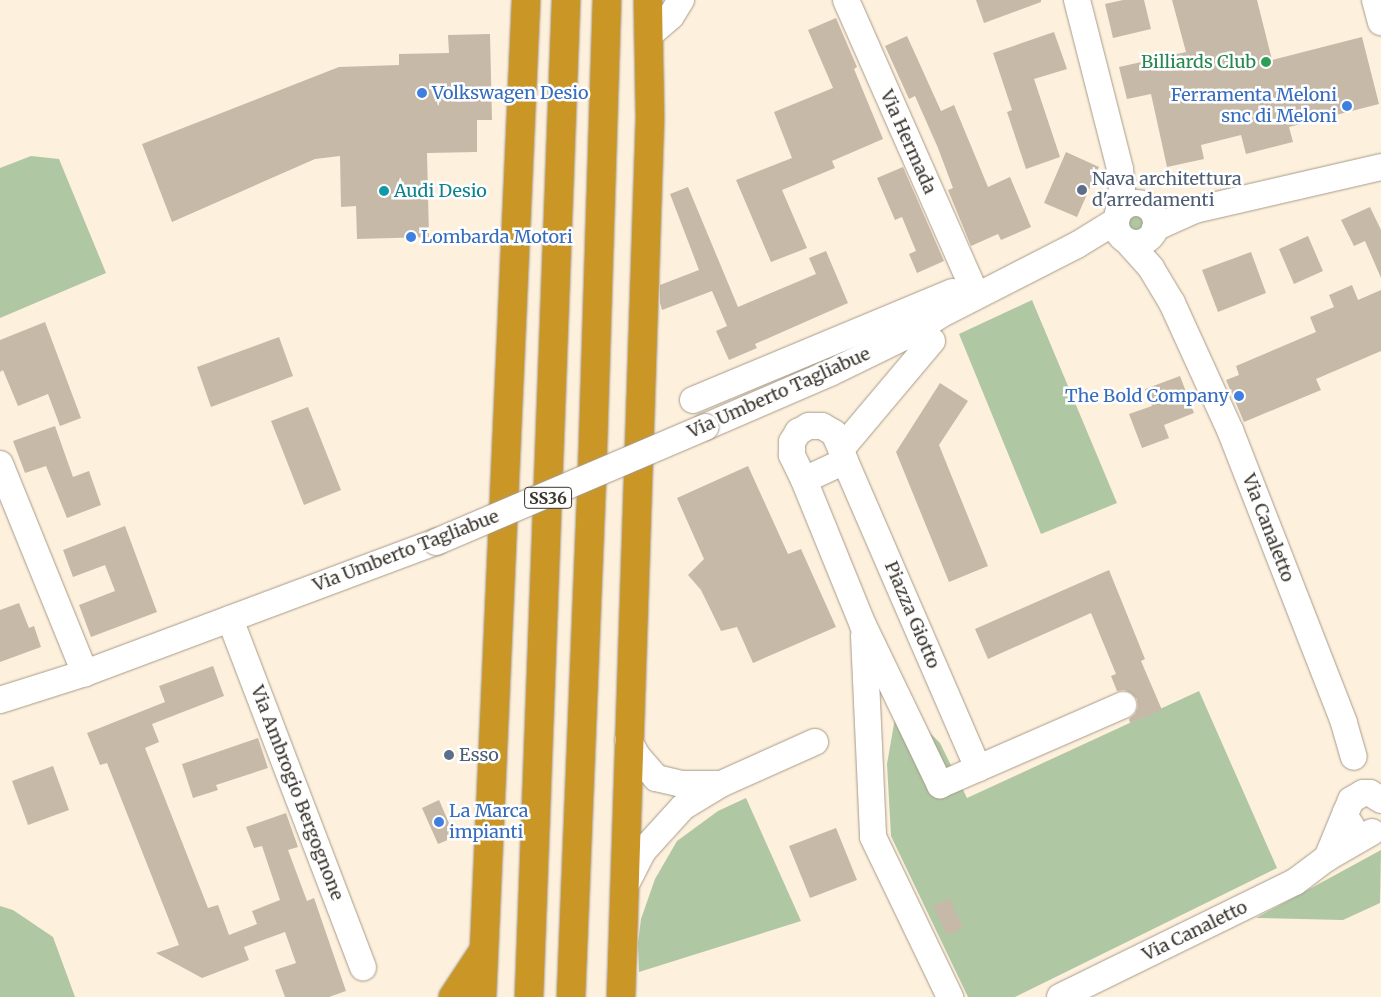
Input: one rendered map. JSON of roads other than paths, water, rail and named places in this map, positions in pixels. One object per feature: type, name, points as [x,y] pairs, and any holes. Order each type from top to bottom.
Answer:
[{"type":"highway","points":[[482,997],[526,0]]},
{"type":"highway","name":"SS36","points":[[529,997],[566,0]]},
{"type":"highway","name":"SS36","points":[[570,997],[592,466],[607,0]]},
{"type":"highway","points":[[621,997],[650,116],[648,0]]},
{"type":"highway","points":[[453,997],[483,952]]},
{"type":"street","points":[[648,36],[670,16],[681,0]]},
{"type":"street","name":"Via Hermada","points":[[846,0],[971,284]]},
{"type":"street","points":[[1077,0],[1120,169],[1122,189],[1135,223]]},
{"type":"street","points":[[1375,0],[1381,22]]},
{"type":"street","name":"Via Umberto Tagliabue","points":[[693,400],[916,329],[971,284],[1135,223],[1381,167]]},
{"type":"street","name":"Via Canaletto","points":[[1135,223],[1151,268],[1172,303],[1230,430],[1344,723],[1354,757],[1366,783],[1379,798]]},
{"type":"street","name":"Via Umberto Tagliabue","points":[[0,700],[85,672],[436,542],[830,373],[1074,247]]},
{"type":"street","points":[[804,480],[843,455],[916,329]]},
{"type":"street","points":[[843,455],[834,433],[822,426],[809,426],[798,432],[792,442],[792,455],[863,626],[940,785],[1123,704]]},
{"type":"street","name":"Piazza Giotto","points":[[843,455],[978,768]]},
{"type":"street","points":[[0,464],[85,672]]},
{"type":"street","name":"Via Ambrogio Bergognone","points":[[230,619],[364,967]]},
{"type":"street","points":[[863,626],[873,837],[950,997]]},
{"type":"street","points":[[868,722],[904,711]]},
{"type":"street","points":[[628,740],[638,757],[656,778],[681,784],[721,784]]},
{"type":"street","points":[[624,888],[643,851],[683,807],[721,784],[815,742]]},
{"type":"street","name":"Via Canaletto","points":[[1327,858],[1346,809],[1352,785],[1354,757]]},
{"type":"street","name":"Via Canaletto","points":[[1376,829],[1365,833],[1353,829],[1349,824],[1346,809],[1356,795],[1363,793],[1379,798]]},
{"type":"street","name":"Via Canaletto","points":[[1060,997],[1295,882],[1327,858],[1376,829]]},
{"type":"place","name":"Billiards Club","points":[[1266,62]]},
{"type":"place","name":"Volkswagen Desio","points":[[422,93]]},
{"type":"place","name":"Ferramenta Meloni snc di Meloni","points":[[1347,106]]},
{"type":"place","name":"Nava architettura d'arredamenti","points":[[1082,190]]},
{"type":"place","name":"Audi Desio","points":[[384,191]]},
{"type":"place","name":"Lombarda Motori","points":[[411,237]]},
{"type":"place","name":"The Bold Company","points":[[1239,396]]},
{"type":"place","name":"Esso","points":[[449,755]]},
{"type":"place","name":"La Marca impianti","points":[[439,822]]}]
